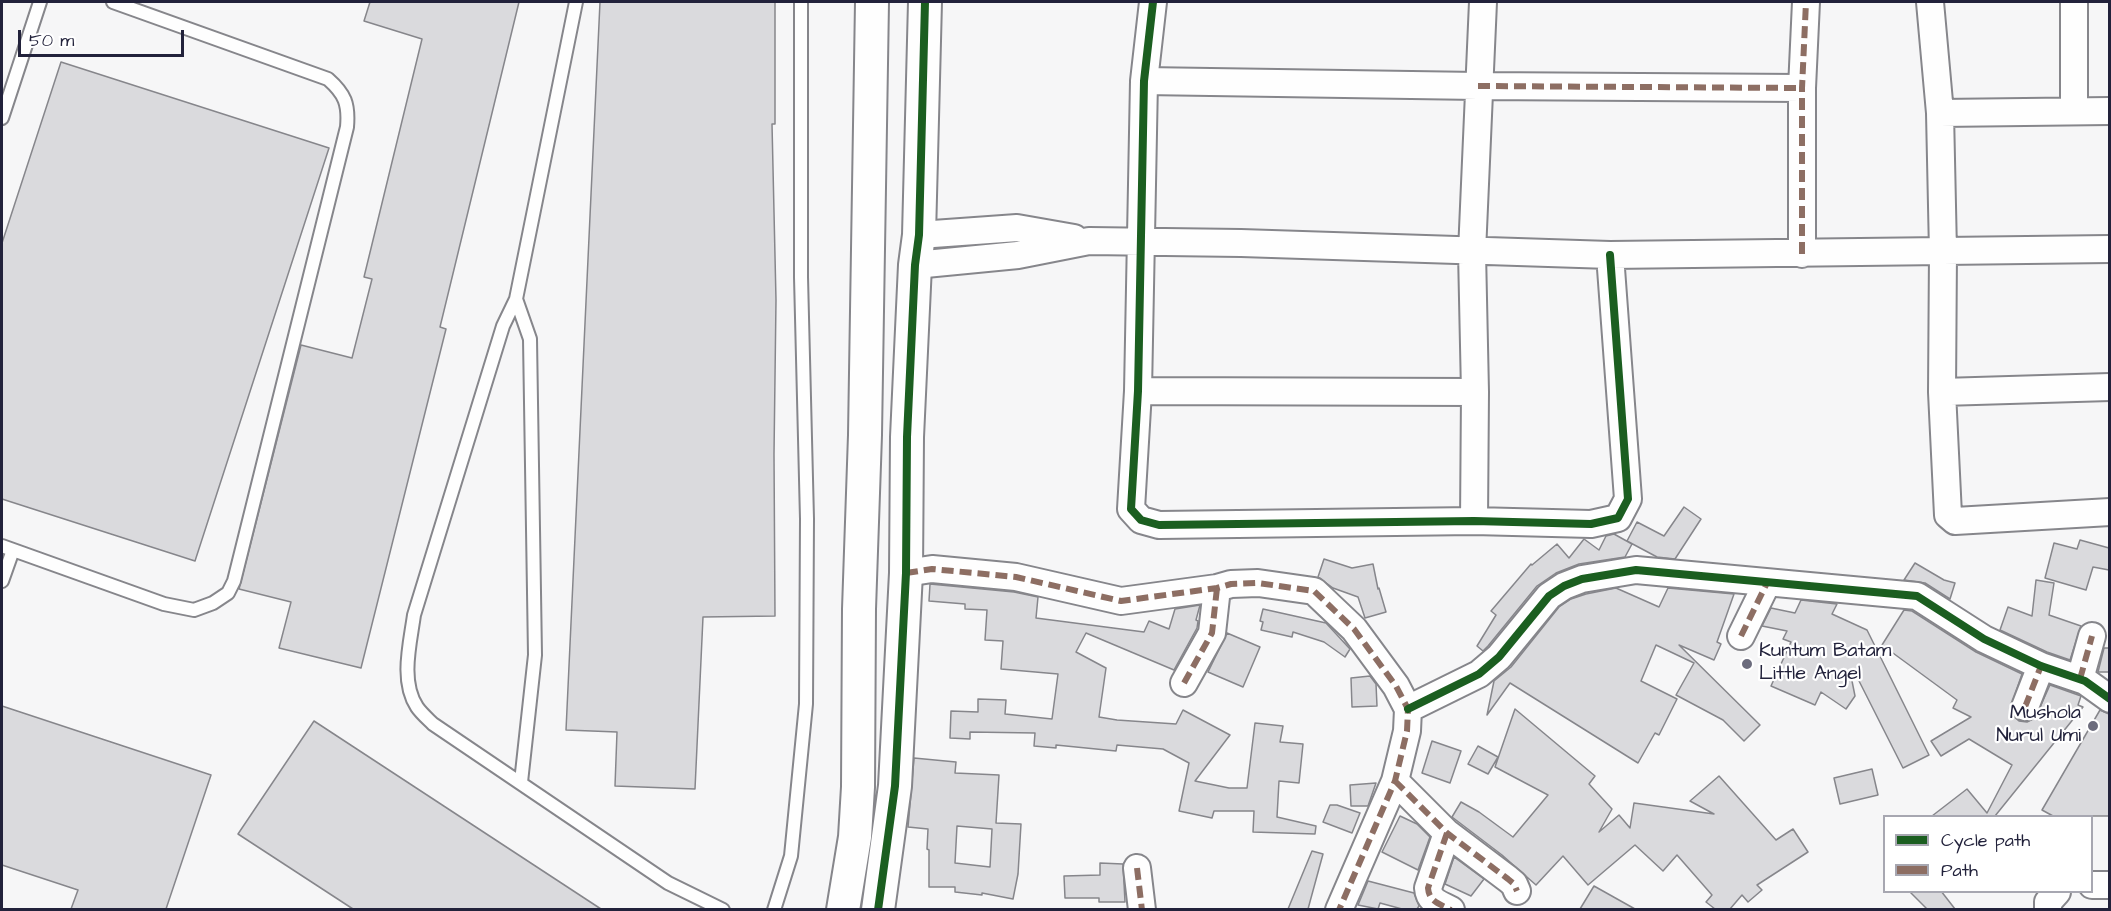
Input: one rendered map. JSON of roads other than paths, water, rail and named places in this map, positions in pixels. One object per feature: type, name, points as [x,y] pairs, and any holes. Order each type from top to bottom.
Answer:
[{"type":"street","points":[[843,909],[850,877],[857,812],[872,2]]},
{"type":"street","points":[[878,909],[895,786],[906,573],[907,437],[917,250],[925,2]]},
{"type":"street","points":[[1153,2],[1144,81],[1138,390],[1131,509],[1142,520],[1159,525],[1474,521],[1591,524],[1618,518],[1628,499],[1610,255]]},
{"type":"street","points":[[1474,521],[1475,392],[1472,252],[1483,2]]},
{"type":"street","points":[[1802,254],[1802,88],[1806,2]]},
{"type":"street","points":[[1930,2],[1940,113],[1943,252],[1942,392],[1948,515],[1955,521],[2109,512]]},
{"type":"street","points":[[2073,110],[2074,2]]},
{"type":"street","points":[[1144,81],[1802,88]]},
{"type":"street","points":[[1940,113],[2109,111]]},
{"type":"street","points":[[917,250],[1017,228],[1089,241],[1610,255],[2109,249]]},
{"type":"street","points":[[1942,392],[2109,387]]},
{"type":"street","points":[[1138,390],[1475,392]]},
{"type":"street","points":[[865,435],[907,437]]},
{"type":"street","points":[[906,573],[932,568],[1016,577],[1121,601],[1217,588],[1231,584],[1258,583],[1314,591],[1354,629],[1396,686],[1408,709],[1407,731],[1395,781],[1339,909]]},
{"type":"street","points":[[1408,709],[1479,674],[1499,657],[1549,596],[1582,579],[1636,570],[1917,596],[1967,630],[2041,666],[2080,679],[2109,699]]},
{"type":"street","points":[[1741,636],[1767,582]]},
{"type":"street","points":[[1184,683],[1212,633],[1217,588]]},
{"type":"street","points":[[2080,679],[2092,636]]},
{"type":"street","points":[[2025,707],[2041,666]]},
{"type":"street","points":[[1395,781],[1447,833],[1508,879],[1517,891]]},
{"type":"street","points":[[1447,833],[1428,888],[1428,895],[1433,901],[1451,909]]},
{"type":"street","points":[[1137,868],[1142,909]]},
{"type":"street","points":[[2093,885],[2109,885]]},
{"type":"street","points":[[2048,909],[2048,902],[2055,893]]},
{"type":"lane","points":[[2,118],[40,2]]},
{"type":"lane","points":[[2,581],[7,548],[164,604],[194,610],[228,594],[234,582],[347,127],[349,110],[345,99],[338,87],[328,79],[113,2]]},
{"type":"lane","points":[[576,2],[516,299],[502,326],[414,615],[408,658],[408,687],[417,707],[433,724],[668,883],[723,909]]},
{"type":"lane","points":[[774,909],[791,856],[806,704],[807,519],[801,277],[801,2]]},
{"type":"lane","points":[[516,299],[530,339],[535,655],[521,782]]},
{"type":"place","name":"Kuntum Batam Little Angel","points":[[1747,664]]},
{"type":"place","name":"Mushola Nurul Umi","points":[[2093,726]]}]
